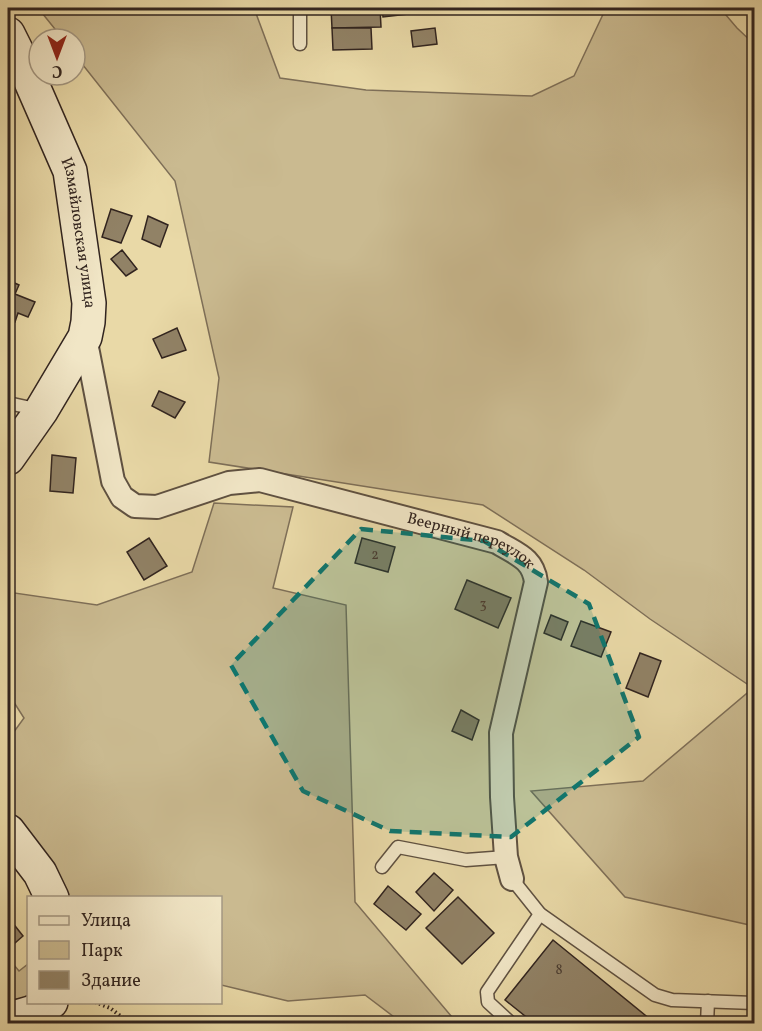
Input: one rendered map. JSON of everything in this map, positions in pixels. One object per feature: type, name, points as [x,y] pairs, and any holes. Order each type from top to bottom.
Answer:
[{"type":"street","name":"Измайловская улица","points":[[8,34],[70,171],[89,303],[85,337],[41,411],[8,458]]},
{"type":"street","name":"Веерный переулок","points":[[85,337],[113,481],[122,497],[135,506],[157,507],[229,483],[260,480],[497,542],[527,560],[534,570],[536,582],[501,733],[502,797],[509,868]]},
{"type":"street","points":[[8,831],[40,873],[52,896]]},
{"type":"street","points":[[8,1018],[43,1009],[49,1004]]},
{"type":"lane","points":[[300,8],[300,44]]},
{"type":"lane","points":[[8,403],[41,411]]},
{"type":"lane","points":[[382,867],[398,848],[509,868],[540,914],[655,995],[672,1000],[754,1003]]},
{"type":"lane","points":[[512,1023],[489,1002],[487,992],[540,914]]},
{"type":"lane","points":[[707,1023],[708,1001]]},
{"type":"path","points":[[99,1004],[110,1008],[131,1023]]},
{"type":"highlighted area","points":[[361,529],[484,541],[589,604],[639,737],[511,837],[390,831],[303,791],[231,665]]},
{"type":"green space","points":[[38,8],[254,8],[280,78],[366,90],[532,96],[574,76],[606,8],[720,8],[754,44],[754,926],[625,897],[531,791],[643,781],[753,688],[650,619],[584,570],[483,505],[209,462],[219,378],[175,181],[87,70],[87,27],[53,27]]},
{"type":"green space","points":[[214,503],[293,507],[273,588],[346,605],[355,902],[457,1023],[402,1023],[365,995],[288,1001],[222,985],[222,896],[67,896],[8,813],[8,740],[24,718],[8,693],[8,592],[97,605],[192,572]]},
{"type":"green space","points":[[8,958],[19,971],[27,965],[27,1004],[59,1013],[62,1023],[8,1023]]},
{"type":"building","points":[[331,8],[380,8],[381,27],[332,28]]},
{"type":"building","points":[[382,8],[408,8],[408,14],[383,17]]},
{"type":"building","points":[[332,28],[371,28],[372,49],[333,50]]},
{"type":"building","points":[[435,28],[437,44],[413,47],[411,31]]},
{"type":"building","points":[[111,209],[132,216],[121,243],[102,237]]},
{"type":"building","points":[[148,216],[168,225],[160,247],[142,239]]},
{"type":"building","points":[[122,250],[137,269],[126,276],[111,259]]},
{"type":"building","points":[[8,280],[19,285],[15,294],[35,302],[28,317],[18,313],[15,322],[8,319]]},
{"type":"building","points":[[177,328],[186,350],[162,358],[153,339]]},
{"type":"building","points":[[159,391],[185,402],[175,418],[152,406]]},
{"type":"building","points":[[52,455],[76,458],[73,493],[50,491]]},
{"type":"building","points":[[149,538],[167,566],[144,580],[127,552]]},
{"type":"building","points":[[362,538],[395,547],[388,572],[355,563]]},
{"type":"building","points":[[467,580],[511,598],[498,628],[455,609]]},
{"type":"building","points":[[551,615],[568,622],[561,640],[544,633]]},
{"type":"building","points":[[581,621],[611,632],[601,657],[571,646]]},
{"type":"building","points":[[640,653],[661,661],[648,697],[626,688]]},
{"type":"building","points":[[461,710],[479,720],[472,740],[452,731]]},
{"type":"building","points":[[434,873],[453,890],[434,911],[416,892]]},
{"type":"building","points":[[388,886],[421,914],[406,930],[374,904]]},
{"type":"building","points":[[458,897],[494,933],[462,964],[426,928]]},
{"type":"building","points":[[8,917],[23,936],[8,949]]},
{"type":"building","points":[[553,940],[656,1024],[535,1024],[505,1000]]}]
